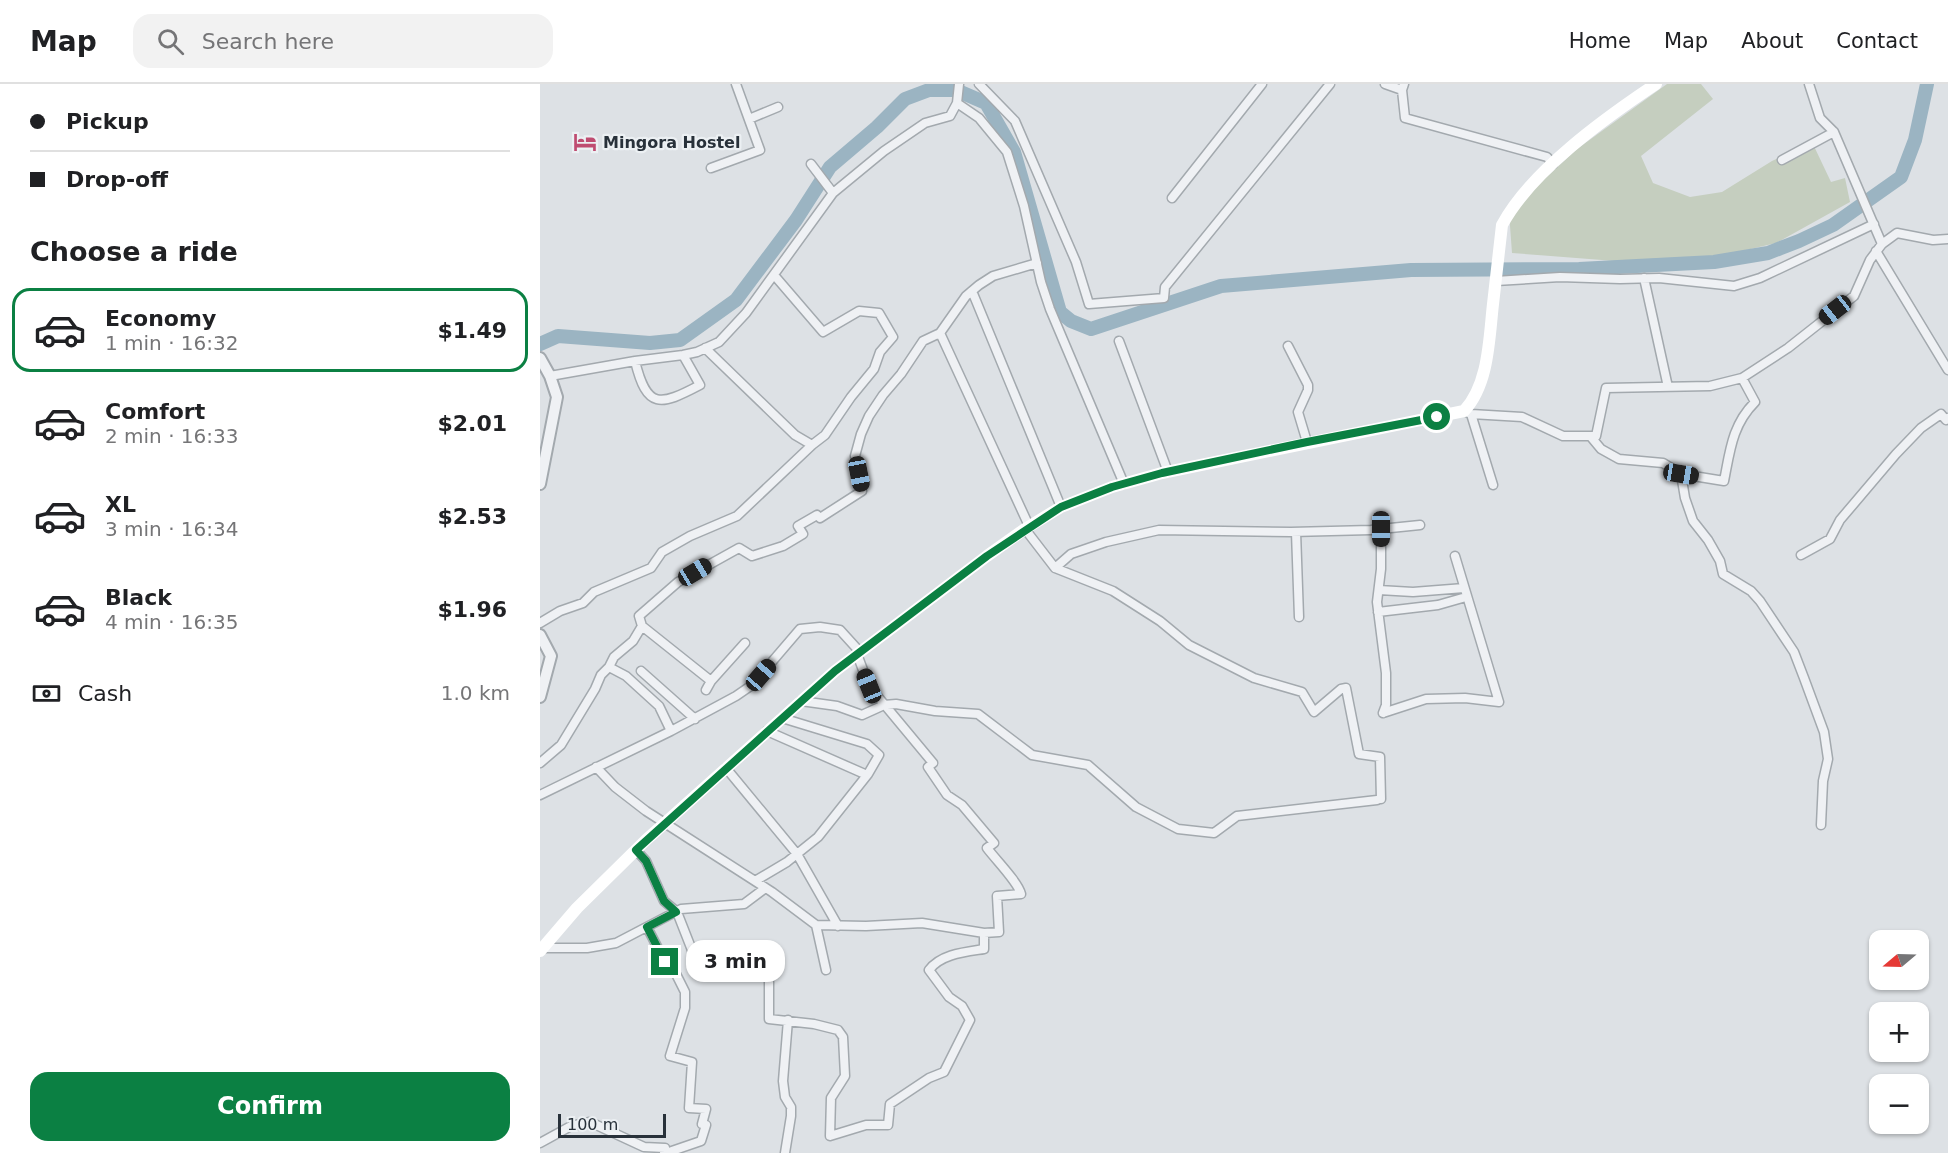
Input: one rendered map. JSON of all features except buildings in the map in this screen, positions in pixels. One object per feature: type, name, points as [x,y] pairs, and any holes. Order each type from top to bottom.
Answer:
[{"type":"main road","points":[[541,949],[577,909],[665,822],[801,701],[858,653],[1027,528],[1061,507],[1124,484],[1168,472],[1307,442],[1468,413],[1482,378],[1502,225],[1521,198],[1561,154],[1656,84]]},
{"type":"street","points":[[711,168],[760,150],[735,84]]},
{"type":"street","points":[[540,484],[557,397],[545,366],[635,361],[683,355],[719,342],[746,313],[833,193],[884,151],[925,123],[950,116],[957,103],[959,84]]},
{"type":"street","points":[[979,84],[1015,121],[1076,262],[1089,304],[1164,298],[1165,287],[1330,84]]},
{"type":"street","points":[[1172,198],[1262,84]]},
{"type":"street","points":[[1385,84],[1403,87],[1405,118],[1547,157],[1553,164]]},
{"type":"street","points":[[1809,84],[1820,118],[1834,132],[1861,199],[1874,223],[1879,247],[1948,370]]},
{"type":"street","points":[[957,103],[979,118],[1006,152],[1024,206],[1050,309],[1124,484]]},
{"type":"street","points":[[749,119],[778,107]]},
{"type":"street","points":[[1782,160],[1834,132]]},
{"type":"street","points":[[811,164],[833,193]]},
{"type":"street","points":[[1496,281],[1560,277],[1659,278],[1734,286],[1760,278],[1874,223]]},
{"type":"street","points":[[1493,485],[1468,413],[1521,417],[1563,436],[1596,436],[1606,388],[1710,386],[1742,378],[1788,348],[1854,296],[1870,260],[1879,247],[1897,233],[1933,240],[1948,239]]},
{"type":"street","points":[[711,681],[642,626],[639,616],[678,582],[739,548],[752,556],[783,546],[803,534],[798,526],[817,515],[820,518],[862,491],[855,456],[861,434],[883,394],[901,374],[923,341],[940,333],[966,296],[993,276],[1037,263]]},
{"type":"street","points":[[540,623],[560,611],[583,603],[594,592],[651,568],[662,552],[713,525],[737,516],[825,435],[874,369],[880,352],[893,337],[879,313],[859,311],[823,332],[774,275]]},
{"type":"street","points":[[1644,278],[1668,387]]},
{"type":"street","points":[[972,291],[1061,507]]},
{"type":"street","points":[[801,701],[837,706],[862,715],[884,705],[896,704],[935,711],[978,714],[1032,755],[1088,765],[1136,807],[1178,829],[1214,833],[1237,816],[1379,799],[1380,757],[1359,754],[1346,688],[1341,689],[1314,712],[1302,692],[1254,678],[1226,664],[1189,645],[1160,621],[1113,591],[1055,568],[1027,528],[940,333]]},
{"type":"street","points":[[1119,341],[1168,472]]},
{"type":"street","points":[[1288,346],[1308,385],[1298,412],[1307,442]]},
{"type":"street","points":[[705,348],[795,435],[812,445]]},
{"type":"street","points":[[635,361],[647,395],[659,400],[672,399],[699,385],[683,355]]},
{"type":"street","points":[[1591,436],[1601,449],[1618,459],[1663,464],[1681,474],[1724,481],[1736,427],[1743,414],[1755,402],[1742,378]]},
{"type":"street","points":[[1801,555],[1830,539],[1840,520],[1921,428],[1941,414],[1946,420],[1948,418]]},
{"type":"street","points":[[1681,474],[1685,498],[1693,521],[1708,540],[1720,561],[1723,574],[1751,591],[1794,652],[1824,732],[1828,759],[1823,781],[1821,825]]},
{"type":"street","points":[[1055,568],[1071,554],[1106,542],[1159,530],[1296,532],[1420,525]]},
{"type":"street","points":[[1381,529],[1381,569],[1377,602],[1386,673],[1386,705],[1383,713],[1426,699],[1465,698],[1499,702],[1455,556]]},
{"type":"street","points":[[1296,532],[1299,617]]},
{"type":"street","points":[[1379,590],[1465,592]]},
{"type":"street","points":[[1378,612],[1438,605],[1465,592]]},
{"type":"street","points":[[540,763],[561,745],[595,689],[600,675],[609,667],[614,657],[633,641],[642,626]]},
{"type":"street","points":[[540,795],[671,731],[752,685],[800,629],[820,627],[840,630],[858,653],[869,686],[933,763],[928,767],[947,795],[962,805],[994,843],[987,848],[1019,886],[1021,894],[997,896],[999,932],[984,933],[922,923],[816,925]]},
{"type":"street","points":[[540,635],[551,656],[540,697]]},
{"type":"street","points":[[706,690],[711,681],[745,643]]},
{"type":"street","points":[[609,667],[626,676],[659,706],[671,731]]},
{"type":"street","points":[[641,671],[694,719]]},
{"type":"street","points":[[755,881],[797,854],[818,837],[867,775],[879,755],[867,744],[782,718]]},
{"type":"street","points":[[767,732],[867,775]]},
{"type":"street","points":[[596,767],[646,811],[797,909],[816,925],[826,970]]},
{"type":"street","points":[[726,768],[797,854],[838,926]]},
{"type":"street","points":[[636,850],[646,861],[664,901],[676,912],[699,968],[724,957],[765,950],[769,982],[769,1019],[788,1020],[838,1030],[843,1038],[845,1076],[831,1098],[830,1136],[866,1125],[888,1125],[890,1104],[930,1078],[944,1072],[970,1020],[962,1006],[949,998],[929,970],[935,962],[963,952],[984,949],[984,933]]},
{"type":"street","points":[[541,949],[587,948],[616,943],[681,909],[744,904],[764,889]]},
{"type":"street","points":[[540,1143],[571,1126],[590,1122],[644,1147],[665,1148],[665,1153],[701,1141],[706,1125],[702,1124],[706,1109],[689,1108],[692,1062],[670,1056],[685,1008],[685,992],[669,960],[665,962],[647,927]]},
{"type":"street","points":[[785,1153],[791,1116],[791,1107],[785,1096],[783,1081],[788,1020]]},
{"type":"green space","points":[[1667,84],[1701,84],[1713,99],[1641,156],[1653,183],[1690,197],[1722,192],[1772,161],[1812,142],[1831,182],[1845,178],[1850,202],[1776,243],[1679,266],[1512,253],[1509,212],[1577,149]]},
{"type":"waterway","points":[[540,344],[558,336],[650,343],[680,340],[736,300],[796,220],[830,167],[877,127],[905,99],[929,90],[956,90],[986,103],[1014,152],[1060,312],[1071,321],[1091,329],[1221,286],[1411,270],[1579,269],[1714,262],[1768,253],[1833,225],[1901,177],[1915,140],[1927,84]]},
{"type":"place","name":"Mingora Hostel","points":[[585,142]]},
{"type":"route","points":[[665,962],[647,927],[676,912],[664,901],[646,861],[636,850],[835,671],[1025,529],[1061,507],[1112,487],[1162,473],[1437,417]]}]
